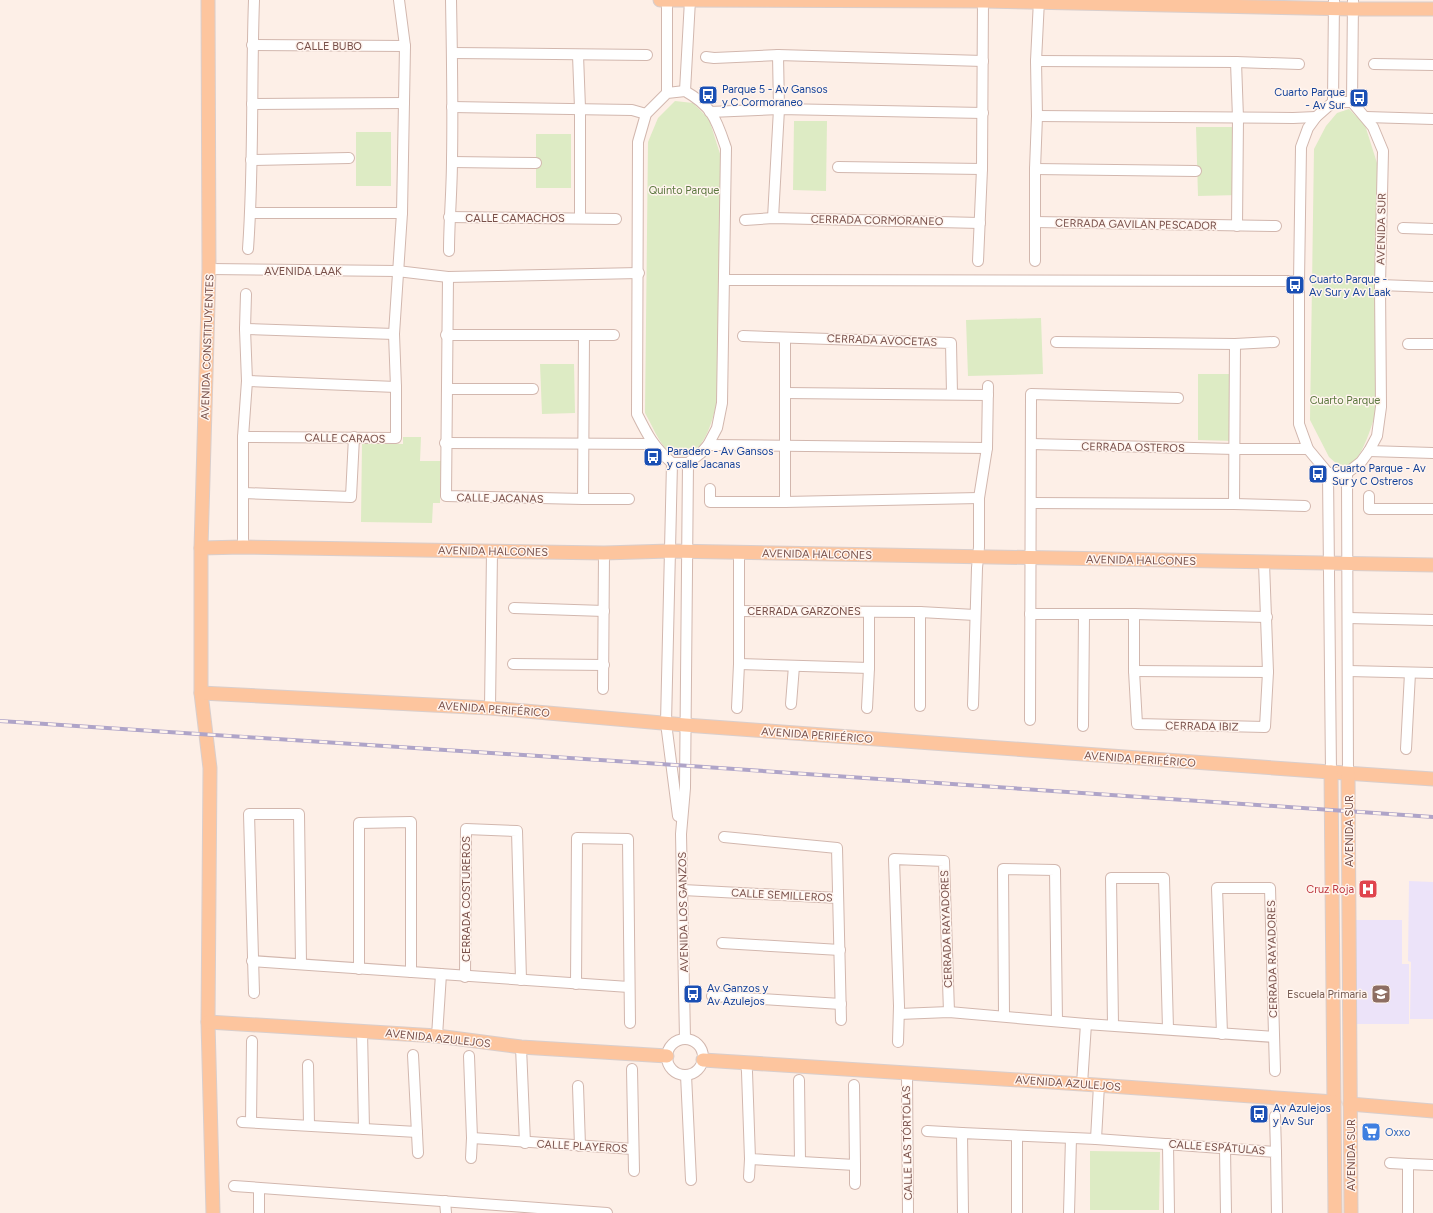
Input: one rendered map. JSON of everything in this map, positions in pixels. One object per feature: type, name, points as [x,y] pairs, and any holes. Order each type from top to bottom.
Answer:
[{"type":"main road","name":"AVENIDA CONSTITUYENTES","points":[[208,0],[209,269],[202,548],[201,693],[210,768],[208,1022],[213,1213]]},
{"type":"main road","points":[[660,0],[983,0],[1038,5],[1272,3],[1353,4],[1433,9]]},
{"type":"main road","name":"AVENIDA HALCONES","points":[[202,548],[243,542],[492,551],[604,553],[670,551],[978,558],[1029,556],[1265,568],[1347,563],[1433,565]]},
{"type":"main road","name":"AVENIDA PERIFÉRICO","points":[[201,693],[490,708],[685,725],[1433,779]]},
{"type":"main road","name":"AVENIDA SUR","points":[[1330,772],[1335,1213]]},
{"type":"main road","name":"AVENIDA SUR","points":[[1348,774],[1351,1213]]},
{"type":"main road","points":[[1332,882],[1349,882]]},
{"type":"main road","name":"AVENIDA AZULEJOS","points":[[208,1022],[362,1031],[438,1030],[521,1047],[667,1056]]},
{"type":"main road","name":"AVENIDA AZULEJOS","points":[[703,1060],[1099,1085],[1334,1102]]},
{"type":"main road","name":"AVENIDA AZULEJOS","points":[[1350,1104],[1433,1111]]},
{"type":"street","points":[[248,249],[254,0]]},
{"type":"street","points":[[397,271],[402,213],[405,46],[399,0]]},
{"type":"street","points":[[449,251],[452,162],[451,0]]},
{"type":"street","points":[[667,0],[667,93]]},
{"type":"street","points":[[686,91],[690,0]]},
{"type":"street","points":[[978,261],[982,169],[983,0]]},
{"type":"street","points":[[1333,102],[1334,4]]},
{"type":"street","points":[[1347,473],[1328,473],[1308,449],[1299,424],[1299,281],[1301,147],[1308,128],[1316,117],[1333,102],[1352,102],[1353,4]]},
{"type":"street","points":[[1035,261],[1035,169],[1037,116],[1036,61],[1038,5]]},
{"type":"street","name":"CALLE BUBO","points":[[252,45],[405,46]]},
{"type":"street","points":[[452,54],[646,55]]},
{"type":"street","name":"CALLE CAMACHOS","points":[[578,55],[580,108],[580,218]]},
{"type":"street","points":[[706,57],[714,58],[778,55],[983,61]]},
{"type":"street","points":[[773,218],[779,109],[778,55]]},
{"type":"street","points":[[1036,61],[1236,62],[1299,64]]},
{"type":"street","points":[[1236,62],[1238,118],[1237,226]]},
{"type":"street","points":[[1374,64],[1433,65]]},
{"type":"street","points":[[686,91],[700,100],[710,112],[717,122],[726,148],[722,403],[717,428],[708,445],[688,464],[672,463],[653,444],[637,414],[639,273],[638,142],[646,114],[667,93],[686,91]]},
{"type":"street","name":"AVENIDA SUR","points":[[1348,774],[1347,473],[1361,462],[1377,436],[1381,407],[1380,286],[1383,151],[1373,127],[1371,117],[1352,102]]},
{"type":"street","points":[[252,104],[404,103]]},
{"type":"street","points":[[452,107],[580,108],[632,110],[646,114]]},
{"type":"street","points":[[710,112],[779,109],[983,113]]},
{"type":"street","points":[[1037,116],[1238,118],[1316,117]]},
{"type":"street","points":[[1371,117],[1433,119]]},
{"type":"street","points":[[251,160],[349,158]]},
{"type":"street","points":[[452,162],[536,162]]},
{"type":"street","points":[[838,167],[982,169]]},
{"type":"street","points":[[1035,169],[1196,171]]},
{"type":"street","points":[[250,213],[402,213]]},
{"type":"street","name":"CALLE CAMACHOS","points":[[449,217],[616,219]]},
{"type":"street","name":"CERRADA CORMORANEO","points":[[745,220],[773,218],[980,223]]},
{"type":"street","name":"CERRADA GAVILAN PESCADOR","points":[[1035,222],[1276,226]]},
{"type":"street","points":[[1404,228],[1433,229]]},
{"type":"street","name":"AVENIDA LAAK","points":[[209,269],[397,271],[448,277],[639,273]]},
{"type":"street","name":"CALLE CARAOS","points":[[243,437],[396,438],[394,334],[397,271]]},
{"type":"street","name":"CALLE JACANAS","points":[[448,277],[445,443],[446,496],[628,499]]},
{"type":"street","points":[[724,280],[1299,281]]},
{"type":"street","points":[[1380,286],[1433,286]]},
{"type":"street","points":[[243,542],[243,437],[247,381],[245,329],[246,294]]},
{"type":"street","points":[[245,329],[394,334]]},
{"type":"street","points":[[583,499],[584,334]]},
{"type":"street","points":[[446,335],[614,335]]},
{"type":"street","name":"CERRADA AVOCETAS","points":[[743,336],[951,343],[952,394]]},
{"type":"street","points":[[785,338],[785,502]]},
{"type":"street","points":[[1056,342],[1235,344],[1274,342]]},
{"type":"street","points":[[1234,504],[1235,344]]},
{"type":"street","points":[[1408,344],[1433,344]]},
{"type":"street","points":[[247,381],[396,387]]},
{"type":"street","points":[[447,389],[533,389]]},
{"type":"street","points":[[785,393],[952,394],[988,391],[987,448],[979,498],[973,705]]},
{"type":"street","points":[[1030,720],[1029,556],[1031,503],[1031,394],[1178,398]]},
{"type":"street","points":[[244,493],[351,497],[354,437]]},
{"type":"street","points":[[445,443],[653,444]]},
{"type":"street","name":"CERRADA OSTEROS","points":[[1031,444],[1235,449],[1308,449]]},
{"type":"street","points":[[708,445],[987,448]]},
{"type":"street","points":[[1369,451],[1433,453]]},
{"type":"street","points":[[672,463],[666,723],[681,834]]},
{"type":"street","points":[[681,834],[685,788],[684,758],[688,464]]},
{"type":"street","name":"AVENIDA SUR","points":[[1328,473],[1330,772]]},
{"type":"street","points":[[710,489],[710,502],[979,498]]},
{"type":"street","points":[[1369,496],[1369,509],[1433,509]]},
{"type":"street","points":[[1031,503],[1234,504],[1304,506]]},
{"type":"street","points":[[490,708],[492,551]]},
{"type":"street","points":[[603,689],[604,553]]},
{"type":"street","name":"CERRADA GARZONES","points":[[737,708],[739,664],[739,553]]},
{"type":"street","name":"CERRADA IBIZ","points":[[1134,614],[1134,670],[1137,724],[1265,727],[1268,672],[1265,568]]},
{"type":"street","points":[[514,608],[604,611]]},
{"type":"street","name":"CERRADA GARZONES","points":[[739,611],[920,612],[975,616]]},
{"type":"street","name":"CERRADA GARZONES","points":[[867,708],[869,668],[868,612]]},
{"type":"street","points":[[920,612],[920,706]]},
{"type":"street","points":[[1030,614],[1134,614],[1267,617]]},
{"type":"street","points":[[1083,726],[1084,615]]},
{"type":"street","points":[[1348,618],[1433,620]]},
{"type":"street","points":[[513,664],[604,665]]},
{"type":"street","points":[[739,664],[869,668]]},
{"type":"street","points":[[791,704],[794,666]]},
{"type":"street","points":[[1134,670],[1268,672]]},
{"type":"street","points":[[1348,671],[1433,674]]},
{"type":"street","points":[[1406,748],[1410,673]]},
{"type":"street","points":[[671,757],[684,758]]},
{"type":"street","points":[[674,788],[685,788]]},
{"type":"street","points":[[254,993],[249,814],[299,814],[301,964]]},
{"type":"street","points":[[359,969],[359,823],[411,822],[412,972]]},
{"type":"street","name":"CERRADA COSTUREROS","points":[[465,977],[466,830],[517,831],[521,980]]},
{"type":"street","name":"AVENIDA LOS GANZOS","points":[[681,834],[685,1039]]},
{"type":"street","points":[[724,837],[837,848],[838,898]]},
{"type":"street","points":[[576,984],[577,838],[628,839],[630,1023]]},
{"type":"street","name":"CERRADA RAYADORES","points":[[898,1042],[899,1014],[894,859],[944,861],[949,1012]]},
{"type":"street","points":[[1004,1016],[1003,869],[1055,870],[1057,1021]]},
{"type":"street","points":[[1113,1025],[1111,878],[1164,878],[1168,1030]]},
{"type":"street","name":"CERRADA RAYADORES","points":[[1222,1034],[1217,888],[1270,888],[1275,1071]]},
{"type":"street","name":"CALLE SEMILLEROS","points":[[683,890],[838,898],[841,1020]]},
{"type":"street","points":[[722,943],[840,950]]},
{"type":"street","name":"CERRADA COSTUREROS","points":[[252,961],[465,977],[630,987]]},
{"type":"street","points":[[438,1030],[441,974]]},
{"type":"street","points":[[712,996],[841,1004]]},
{"type":"street","points":[[899,1014],[949,1012],[1086,1024],[1274,1037]]},
{"type":"street","points":[[1082,1084],[1086,1024]]},
{"type":"street","points":[[362,1031],[364,1129]]},
{"type":"street","points":[[685,1039],[699,1045],[703,1055],[703,1060],[699,1069],[686,1075],[674,1072],[670,1067],[667,1056],[668,1051],[675,1042],[685,1039]]},
{"type":"street","points":[[252,1041],[247,1122],[417,1132]]},
{"type":"street","name":"CALLE PLAYEROS","points":[[521,1047],[525,1143]]},
{"type":"street","points":[[413,1056],[418,1153]]},
{"type":"street","points":[[469,1056],[472,1138],[471,1158]]},
{"type":"street","points":[[746,1062],[750,1159],[749,1177]]},
{"type":"street","points":[[308,1065],[309,1125]]},
{"type":"street","name":"CALLE PLAYEROS","points":[[472,1138],[525,1143],[633,1149],[632,1069]]},
{"type":"street","name":"CALLE LAS TÓRTOLAS","points":[[907,1073],[908,1213]]},
{"type":"street","points":[[686,1075],[691,1180]]},
{"type":"street","points":[[800,1080],[800,1161]]},
{"type":"street","points":[[854,1085],[855,1184]]},
{"type":"street","points":[[1096,1139],[1099,1085]]},
{"type":"street","points":[[578,1086],[580,1146]]},
{"type":"street","name":"AVENIDA AZULEJOS","points":[[1334,1102],[1350,1104]]},
{"type":"street","points":[[1275,1116],[1276,1152]]},
{"type":"street","name":"CALLE ESPÁTULAS","points":[[926,1131],[962,1134],[1096,1139],[1276,1152],[1277,1213]]},
{"type":"street","points":[[962,1134],[962,1213]]},
{"type":"street","points":[[1017,1136],[1017,1213]]},
{"type":"street","points":[[1069,1213],[1071,1138]]},
{"type":"street","points":[[1168,1144],[1169,1213]]},
{"type":"street","points":[[1225,1148],[1226,1213]]},
{"type":"street","points":[[633,1149],[634,1171]]},
{"type":"street","points":[[750,1159],[855,1165]]},
{"type":"street","points":[[1390,1162],[1433,1166]]},
{"type":"street","points":[[1408,1164],[1408,1213]]},
{"type":"street","points":[[234,1186],[445,1201],[506,1209],[607,1213]]},
{"type":"street","points":[[259,1188],[259,1213]]},
{"type":"street","points":[[445,1201],[446,1213]]},
{"type":"shaded area","points":[[1409,881],[1433,882],[1433,1019],[1410,1019],[1411,962],[1408,961]]},
{"type":"shaded area","name":"Escuela Primaria","points":[[1353,920],[1402,920],[1402,964],[1409,964],[1409,1024],[1353,1024]]},
{"type":"green space","name":"Quinto Parque","points":[[675,101],[693,103],[709,119],[721,157],[717,401],[713,417],[703,442],[691,453],[684,456],[677,456],[669,452],[658,438],[645,413],[648,142],[658,118]]},
{"type":"green space","name":"Cuarto Parque","points":[[1349,109],[1365,125],[1377,163],[1378,406],[1367,439],[1358,456],[1348,465],[1338,465],[1329,457],[1310,420],[1314,149],[1326,126],[1337,113]]},
{"type":"green space","points":[[794,121],[827,121],[826,191],[793,190]]},
{"type":"green space","points":[[1196,127],[1238,127],[1239,195],[1198,196]]},
{"type":"green space","points":[[356,132],[391,132],[391,186],[356,186]]},
{"type":"green space","points":[[536,134],[571,134],[571,188],[536,188]]},
{"type":"green space","points":[[1041,318],[1043,374],[968,376],[966,320]]},
{"type":"green space","points":[[540,364],[574,364],[575,413],[542,414]]},
{"type":"green space","points":[[1198,374],[1234,374],[1234,441],[1198,440]]},
{"type":"green space","points":[[403,437],[421,437],[420,461],[441,461],[440,503],[433,503],[432,523],[361,522],[362,443],[403,444]]},
{"type":"green space","points":[[1090,1151],[1160,1152],[1159,1210],[1090,1210]]},
{"type":"railway","points":[[0,721],[646,763],[1433,817]]},
{"type":"place","name":"Parque 5 - Av Gansos y C Cormoraneo","points":[[708,95]]},
{"type":"place","name":"Cuarto Parque - Av Sur","points":[[1359,98]]},
{"type":"place","name":"Cuarto Parque - Av Sur y Av Laak","points":[[1295,285]]},
{"type":"place","name":"Paradero - Av Gansos y calle Jacanas","points":[[653,457]]},
{"type":"place","name":"Cuarto Parque - Av Sur y C Ostreros","points":[[1318,474]]},
{"type":"place","name":"Cruz Roja","points":[[1368,889]]},
{"type":"place","name":"Av Ganzos y Av Azulejos","points":[[693,994]]},
{"type":"place","name":"Escuela Primaria","points":[[1381,994]]},
{"type":"place","name":"Av Azulejos y Av Sur","points":[[1259,1114]]},
{"type":"place","name":"Oxxo","points":[[1371,1132]]}]
